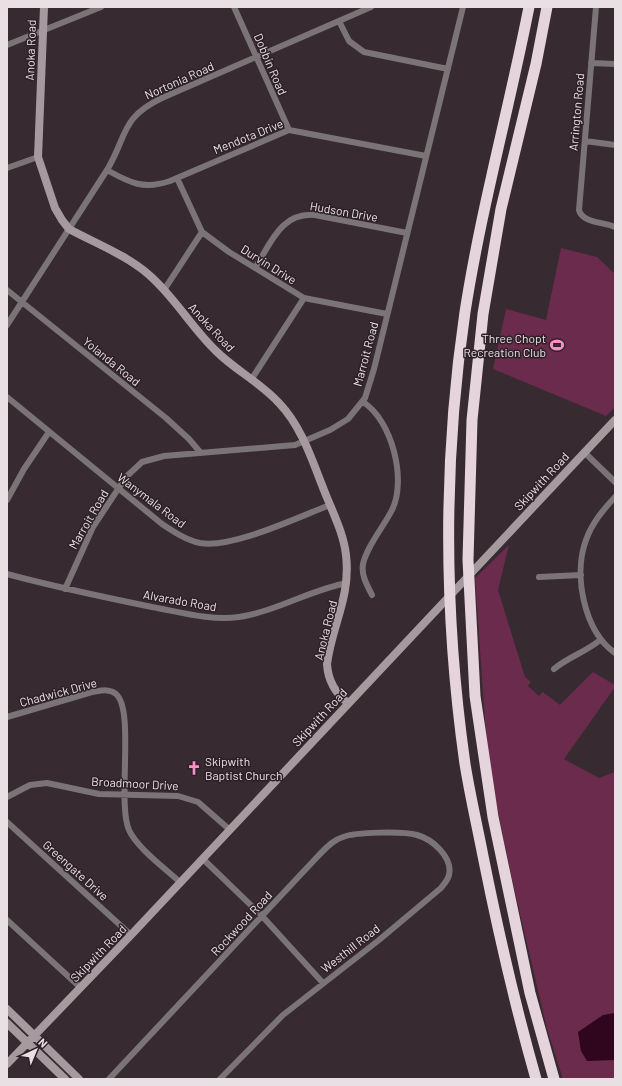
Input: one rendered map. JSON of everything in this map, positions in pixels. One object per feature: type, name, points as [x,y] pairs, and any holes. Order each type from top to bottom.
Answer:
[{"type":"highway","points":[[529,7],[519,60],[484,206],[465,312],[454,419],[450,560],[454,661],[466,765],[508,973],[536,1079]]},
{"type":"highway","points":[[547,7],[536,64],[501,209],[483,314],[472,420],[468,560],[475,696],[492,817],[530,993],[554,1079]]},
{"type":"main road","name":"Anoka Road","points":[[44,7],[38,156],[55,208],[69,229],[133,264],[149,275],[164,290],[207,342],[280,404],[292,420],[303,441],[330,505],[346,553],[347,583],[345,597],[327,664],[332,685],[348,703]]},
{"type":"main road","name":"Skipwith Road","points":[[7,1064],[203,859],[615,420]]},
{"type":"main road","points":[[7,1009],[78,1079]]},
{"type":"main road","points":[[7,1023],[65,1079]]},
{"type":"street","points":[[7,46],[101,7]]},
{"type":"street","name":"Dobbin Road","points":[[234,7],[289,130]]},
{"type":"street","name":"Nortonia Road","points":[[7,324],[115,157],[128,124],[142,109],[371,7]]},
{"type":"street","name":"Marroit Road","points":[[65,589],[90,533],[119,488],[131,473],[144,461],[164,456],[200,452],[295,445],[339,426],[348,419],[363,402],[369,386],[388,314],[463,7]]},
{"type":"street","name":"Arrington Road","points":[[596,7],[579,210],[583,218],[615,227]]},
{"type":"street","points":[[339,21],[349,41],[364,52],[448,69]]},
{"type":"street","points":[[591,63],[615,64]]},
{"type":"street","name":"Mendota Drive","points":[[107,170],[129,182],[143,186],[155,185],[177,178],[289,130],[426,156]]},
{"type":"street","points":[[585,141],[615,145]]},
{"type":"street","points":[[7,168],[38,156]]},
{"type":"street","points":[[164,290],[202,232],[177,178]]},
{"type":"street","name":"Hudson Drive","points":[[255,268],[284,225],[292,218],[300,215],[315,215],[408,233]]},
{"type":"street","name":"Durvin Drive","points":[[202,232],[255,268],[304,298],[388,314]]},
{"type":"street","name":"Yolanda Road","points":[[7,290],[166,418],[189,439],[200,452]]},
{"type":"street","points":[[251,380],[304,298]]},
{"type":"street","name":"Wanymala Road","points":[[7,397],[173,532],[201,543],[218,543],[244,538],[330,505]]},
{"type":"street","points":[[363,402],[377,415],[388,433],[394,458],[398,487],[392,510],[364,563],[363,576],[372,595]]},
{"type":"street","points":[[7,500],[24,469],[49,432]]},
{"type":"street","points":[[584,452],[615,482]]},
{"type":"street","points":[[615,497],[600,514],[591,529],[584,548],[581,575],[589,619],[600,640],[615,653]]},
{"type":"street","name":"Alvarado Road","points":[[7,574],[65,589],[183,613],[227,618],[249,615],[274,608],[330,587],[347,583]]},
{"type":"street","points":[[539,577],[581,575]]},
{"type":"street","points":[[554,669],[566,659],[591,648],[600,640]]},
{"type":"street","name":"Chadwick Drive","points":[[7,717],[92,692],[104,690],[115,693],[120,700],[124,724],[125,794]]},
{"type":"street","name":"Broadmoor Drive","points":[[7,797],[30,785],[47,783],[99,794],[160,794],[187,797],[205,807],[230,830]]},
{"type":"street","points":[[125,794],[127,823],[133,837],[180,883]]},
{"type":"street","name":"Greengate Drive","points":[[7,822],[131,935]]},
{"type":"street","name":"Rockwood Road","points":[[109,1079],[319,855],[337,839],[351,835],[372,833],[414,834]]},
{"type":"street","name":"Westhill Road","points":[[220,1079],[267,1030],[323,983],[432,897],[448,879],[450,870],[445,855],[429,841],[414,834]]},
{"type":"street","points":[[203,859],[262,916],[323,983]]},
{"type":"street","points":[[7,920],[81,988]]},
{"type":"shaded area","name":"Three Chopt Recreation Club","points":[[561,248],[597,257],[615,274],[615,407],[606,416],[493,369],[506,309],[546,320]]},
{"type":"shaded area","points":[[509,545],[498,590],[525,677],[531,682],[528,686],[539,696],[543,692],[560,705],[593,672],[615,685],[564,759],[599,778],[615,772],[615,1079],[563,1079],[547,1029],[514,888],[488,764],[475,578]]},
{"type":"shaded area","points":[[615,1013],[615,1060],[587,1061],[581,1051],[578,1032],[603,1015]]},
{"type":"place","name":"Three Chopt Recreation Club","points":[[557,345]]},
{"type":"place","name":"Skipwith Baptist Church","points":[[194,768]]}]
